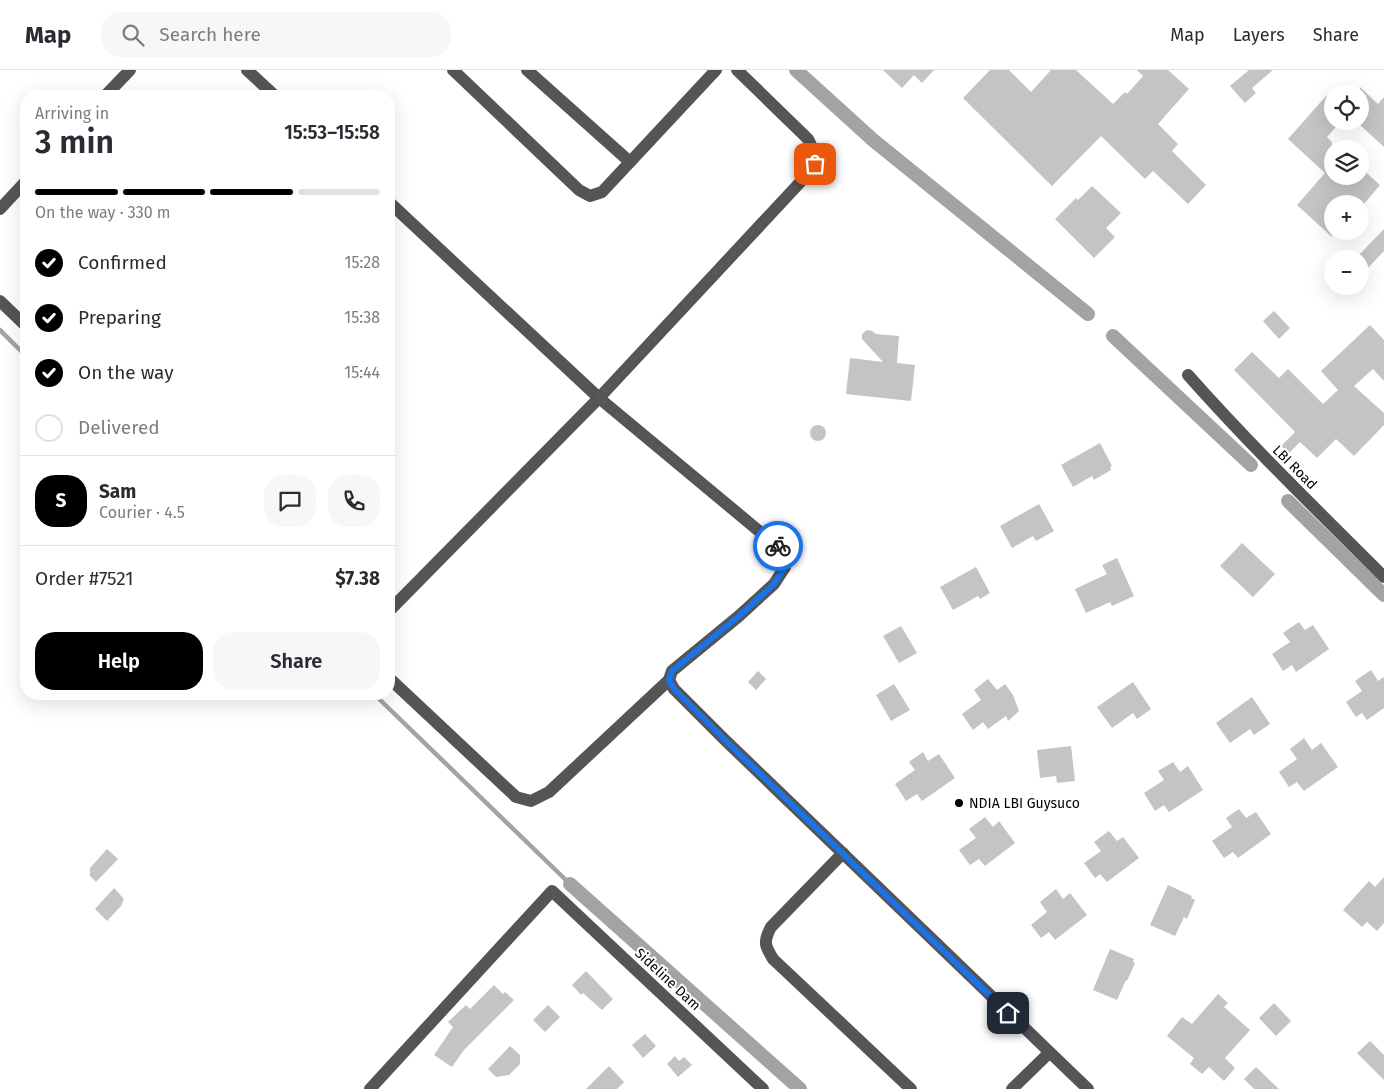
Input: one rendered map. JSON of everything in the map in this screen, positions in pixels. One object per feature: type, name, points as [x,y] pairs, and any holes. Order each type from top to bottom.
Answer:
[{"type":"street","points":[[111,90],[130,70]]},
{"type":"street","points":[[247,70],[269,90]]},
{"type":"street","points":[[453,70],[579,190],[590,196],[602,192],[716,70]]},
{"type":"street","points":[[527,70],[630,162]]},
{"type":"street","points":[[395,605],[598,398],[807,175],[815,164],[816,153],[808,139],[737,70]]},
{"type":"street","points":[[0,208],[20,186]]},
{"type":"street","points":[[395,208],[598,398],[778,546],[785,554],[785,567],[774,584],[739,616],[672,671],[669,680],[549,792],[531,801],[516,797],[395,684]]},
{"type":"street","points":[[0,300],[20,320]]},
{"type":"street","name":"LBI Road","points":[[1188,375],[1272,465],[1384,577]]},
{"type":"street","points":[[669,680],[674,689],[700,716],[1088,1089]]},
{"type":"street","points":[[843,853],[771,927],[766,936],[765,946],[773,959],[911,1089]]},
{"type":"street","name":"Sideline Dam","points":[[374,1088],[550,893],[763,1089]]},
{"type":"street","points":[[1012,1089],[1049,1053]]},
{"type":"building","points":[[883,70],[934,70],[922,83],[914,75],[902,88]]},
{"type":"building","points":[[990,70],[1009,70],[1031,92],[1051,70],[1076,70],[1113,104],[1125,92],[1127,94],[1143,76],[1137,70],[1168,70],[1189,89],[1158,124],[1178,144],[1172,151],[1206,185],[1188,204],[1153,171],[1145,179],[1101,136],[1052,186],[963,98]]},
{"type":"building","points":[[1249,70],[1273,70],[1252,88],[1256,93],[1245,103],[1230,86]]},
{"type":"building","points":[[1369,96],[1378,104],[1384,97],[1384,147],[1365,130],[1369,130]]},
{"type":"building","points":[[1324,98],[1324,130],[1333,130],[1327,137],[1330,140],[1324,140],[1324,172],[1288,139]]},
{"type":"building","points":[[1324,174],[1324,185],[1369,185],[1369,175],[1380,185],[1369,198],[1369,195],[1324,195],[1324,230],[1297,205]]},
{"type":"building","points":[[1092,186],[1121,213],[1106,228],[1115,237],[1094,258],[1055,219],[1076,198],[1078,200]]},
{"type":"building","points":[[1384,229],[1384,251],[1369,267],[1369,250],[1364,250]]},
{"type":"building","points":[[1274,311],[1290,328],[1279,339],[1263,321]]},
{"type":"building","points":[[1370,325],[1384,340],[1384,381],[1373,369],[1354,386],[1384,413],[1384,425],[1354,456],[1336,439],[1317,458],[1300,442],[1288,454],[1281,446],[1295,432],[1234,370],[1252,352],[1279,378],[1288,369],[1323,404],[1338,390],[1321,371]]},
{"type":"building","points":[[867,330],[876,334],[899,336],[897,363],[915,365],[911,401],[846,394],[850,358],[883,362],[862,339],[862,334]]},
{"type":"building","points":[[818,425],[824,427],[826,433],[824,439],[818,441],[812,439],[810,433],[812,427]]},
{"type":"building","points":[[1100,443],[1112,466],[1110,467],[1111,470],[1094,480],[1092,476],[1073,487],[1061,465]]},
{"type":"building","points":[[1039,504],[1054,531],[1036,541],[1033,536],[1012,548],[1000,526]]},
{"type":"building","points":[[1242,543],[1275,574],[1253,597],[1220,566]]},
{"type":"building","points":[[1117,558],[1134,596],[1112,606],[1110,602],[1086,613],[1075,589],[1107,574],[1102,565]]},
{"type":"building","points":[[976,567],[990,593],[980,599],[978,596],[953,610],[940,587]]},
{"type":"building","points":[[1299,622],[1305,630],[1313,625],[1329,649],[1296,672],[1292,665],[1283,671],[1272,654],[1290,642],[1283,633]]},
{"type":"building","points":[[901,626],[917,653],[899,663],[883,636]]},
{"type":"building","points":[[1371,670],[1378,681],[1384,677],[1384,708],[1367,720],[1362,713],[1356,717],[1346,702],[1362,691],[1355,681]]},
{"type":"building","points":[[758,671],[766,679],[756,690],[748,682]]},
{"type":"building","points":[[988,679],[997,690],[1005,684],[1013,695],[1019,711],[1008,721],[1006,716],[988,729],[983,722],[973,730],[962,714],[981,700],[974,690]]},
{"type":"building","points":[[1133,682],[1151,709],[1137,719],[1133,713],[1112,728],[1097,707]]},
{"type":"building","points":[[894,684],[910,710],[891,721],[876,695]]},
{"type":"building","points":[[1252,697],[1270,724],[1254,735],[1250,729],[1230,743],[1216,723]]},
{"type":"building","points":[[1304,738],[1312,750],[1321,743],[1338,767],[1304,791],[1297,782],[1289,787],[1279,772],[1297,759],[1290,749]]},
{"type":"building","points":[[1071,746],[1075,781],[1057,783],[1056,776],[1040,778],[1037,750]]},
{"type":"building","points":[[923,752],[928,761],[939,754],[955,778],[922,801],[917,794],[906,801],[895,784],[915,770],[909,762]]},
{"type":"building","points":[[1173,762],[1180,772],[1188,766],[1203,790],[1169,812],[1164,805],[1155,811],[1144,793],[1164,780],[1158,771]]},
{"type":"building","points":[[1239,809],[1246,818],[1256,812],[1271,834],[1238,858],[1233,852],[1224,858],[1212,841],[1232,827],[1226,818]]},
{"type":"building","points":[[985,817],[993,827],[999,821],[1015,843],[985,866],[979,859],[970,865],[959,850],[976,838],[969,829]]},
{"type":"building","points":[[1109,831],[1117,841],[1123,837],[1139,858],[1107,882],[1100,874],[1095,878],[1084,863],[1101,851],[1094,842]]},
{"type":"building","points":[[107,849],[118,859],[96,882],[90,876],[90,868]]},
{"type":"building","points":[[1384,877],[1384,923],[1377,931],[1367,922],[1362,927],[1343,910],[1369,881],[1375,887]]},
{"type":"building","points":[[1168,885],[1192,896],[1191,898],[1195,900],[1187,919],[1184,917],[1175,936],[1150,925]]},
{"type":"building","points":[[114,888],[124,899],[121,906],[107,921],[95,909]]},
{"type":"building","points":[[1056,889],[1063,899],[1070,893],[1087,915],[1055,940],[1049,932],[1041,938],[1031,925],[1047,912],[1040,902]]},
{"type":"building","points":[[1110,949],[1134,959],[1133,962],[1135,963],[1117,1000],[1093,990]]},
{"type":"building","points":[[586,971],[613,999],[602,1010],[583,993],[581,995],[572,985]]},
{"type":"building","points":[[494,985],[503,994],[505,992],[514,1000],[464,1050],[452,1067],[434,1055],[453,1027],[448,1022],[466,1005],[470,1009]]},
{"type":"building","points":[[1218,994],[1228,1003],[1224,1007],[1250,1030],[1225,1058],[1235,1068],[1224,1081],[1209,1067],[1202,1074],[1190,1064],[1194,1058],[1167,1036],[1182,1017],[1192,1024]]},
{"type":"building","points":[[1274,1003],[1291,1021],[1276,1036],[1259,1018]]},
{"type":"building","points":[[548,1005],[560,1017],[545,1032],[533,1020]]},
{"type":"building","points":[[645,1034],[656,1046],[643,1058],[632,1045]]},
{"type":"building","points":[[1370,1041],[1384,1055],[1384,1080],[1357,1053]]},
{"type":"building","points":[[510,1046],[520,1055],[520,1064],[509,1075],[496,1077],[488,1069]]},
{"type":"building","points":[[675,1056],[679,1061],[684,1057],[692,1065],[678,1077],[667,1064]]},
{"type":"building","points":[[609,1066],[624,1082],[617,1089],[586,1089]]},
{"type":"building","points":[[1256,1067],[1279,1089],[1254,1089],[1244,1079]]},
{"type":"waterway","points":[[796,70],[873,140],[1088,314]]},
{"type":"waterway","points":[[0,330],[20,350]]},
{"type":"waterway","points":[[1113,336],[1251,465]]},
{"type":"waterway","points":[[1288,501],[1384,595]]},
{"type":"waterway","points":[[380,700],[570,884]]},
{"type":"waterway","points":[[570,884],[800,1089]]},
{"type":"way so far","points":[[778,546],[598,398],[807,175],[815,164]]},
{"type":"place","name":"NDIA LBI Guysuco","points":[[959,803]]},
{"type":"route","points":[[778,546],[785,554],[785,567],[774,584],[739,616],[672,671],[669,680],[674,689],[725,740],[1008,1013]]}]
